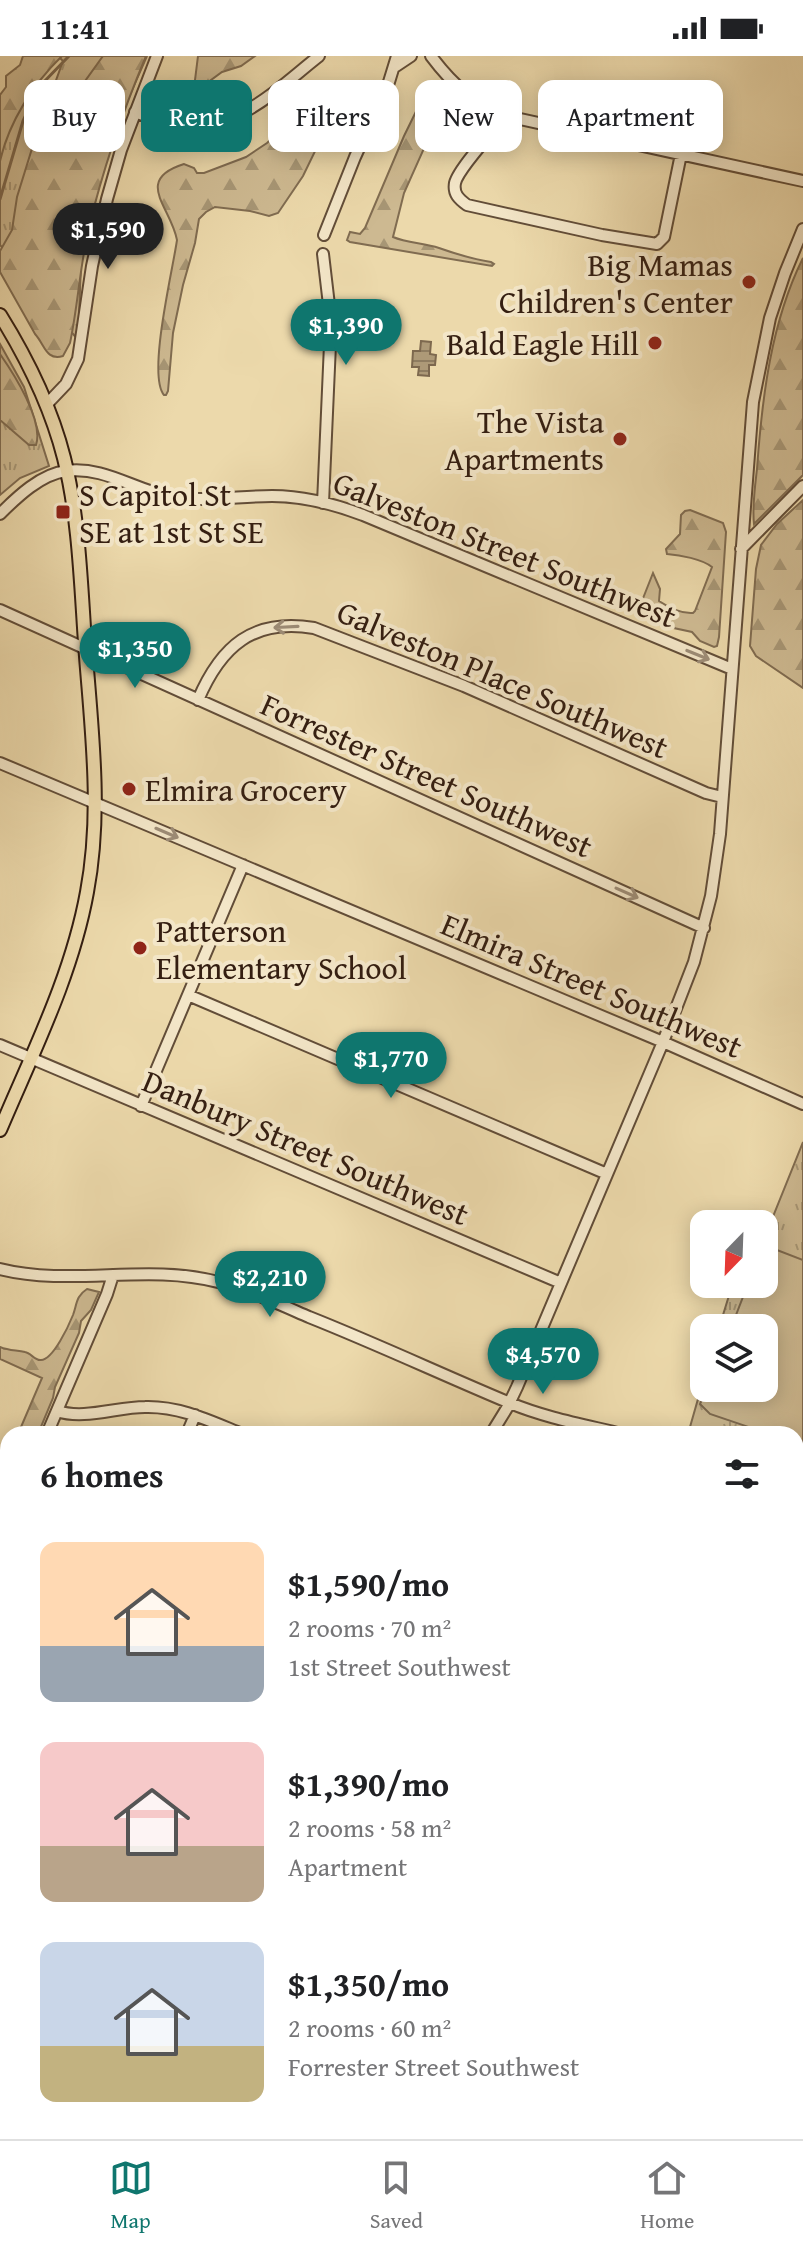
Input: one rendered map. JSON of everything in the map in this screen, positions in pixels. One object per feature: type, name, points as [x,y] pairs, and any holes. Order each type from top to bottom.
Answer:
[{"type":"main road","points":[[0,315],[47,404],[67,471],[75,518],[95,803],[91,864],[79,926],[60,988],[0,1130]]},
{"type":"street","points":[[47,404],[66,384],[78,359],[102,218],[115,169],[157,56]]},
{"type":"street","points":[[135,112],[180,126],[222,123],[251,109],[319,56]]},
{"type":"street","points":[[324,235],[396,61],[411,56]]},
{"type":"street","points":[[431,56],[450,80]]},
{"type":"street","points":[[522,119],[803,181]]},
{"type":"street","points":[[477,152],[456,179],[455,192],[467,205],[657,244],[664,237],[681,154]]},
{"type":"street","points":[[496,1426],[510,1403],[663,1042],[704,928],[717,860],[750,424],[759,364],[778,295],[803,229]]},
{"type":"street","points":[[323,254],[331,322],[323,503]]},
{"type":"street","points":[[0,514],[38,483],[67,471]]},
{"type":"street","name":"Galveston Street Southwest","points":[[67,471],[100,473],[152,492],[184,499],[276,496],[323,503],[363,515],[732,669]]},
{"type":"street","points":[[741,549],[803,486]]},
{"type":"street","name":"Forrester Street Southwest","points":[[0,610],[704,928]]},
{"type":"street","name":"Galveston Place Southwest","points":[[198,700],[214,666],[242,640],[279,626],[314,628],[464,686],[706,793],[722,797]]},
{"type":"street","name":"Elmira Street Southwest","points":[[0,763],[803,1104]]},
{"type":"street","points":[[141,1106],[243,865]]},
{"type":"street","points":[[188,995],[607,1174]]},
{"type":"street","name":"Danbury Street Southwest","points":[[0,1045],[561,1283]]},
{"type":"street","points":[[0,1269],[47,1276],[179,1274],[228,1285],[395,1352],[510,1403],[593,1426]]},
{"type":"street","points":[[50,1426],[113,1275]]},
{"type":"street","points":[[57,1411],[74,1415],[154,1407],[195,1415],[222,1426]]},
{"type":"street","points":[[190,1426],[195,1415]]},
{"type":"green space","points":[[23,56],[62,56],[40,80],[24,80],[24,104],[9,132],[0,161],[0,95],[6,87],[6,76],[20,65]]},
{"type":"green space","points":[[58,56],[147,56],[125,106],[125,80],[56,80],[63,61]]},
{"type":"green space","points":[[103,56],[146,56],[125,109],[125,80],[86,80]]},
{"type":"green space","points":[[198,56],[255,56],[211,80],[195,80]]},
{"type":"green space","points":[[24,100],[24,152],[105,152],[82,240],[78,340],[0,245],[0,124]]},
{"type":"green space","points":[[415,114],[415,152],[422,152],[404,193],[393,237],[491,262],[494,264],[492,266],[347,240],[350,232],[360,234],[365,228]]},
{"type":"green space","points":[[267,143],[268,152],[315,152],[278,213],[269,216],[215,207],[199,219],[173,333],[168,391],[164,395],[158,366],[177,240],[159,196],[161,178],[184,164],[194,168],[197,173],[204,173],[246,157]]},
{"type":"green space","points":[[31,152],[110,152],[86,241],[70,343],[63,356],[53,356],[46,351],[0,272],[0,251],[12,230],[17,197]]},
{"type":"green space","points":[[803,258],[803,475],[754,524],[765,388],[783,308]]},
{"type":"green space","points":[[0,344],[24,387],[49,466],[20,478],[0,495]]},
{"type":"green space","points":[[0,354],[32,411],[36,423],[36,445],[29,445],[0,420]]},
{"type":"green space","points":[[803,500],[803,688],[756,656],[750,646],[761,545],[777,524]]},
{"type":"green space","points":[[690,510],[723,523],[726,532],[719,637],[714,647],[700,641],[692,632],[655,624],[638,611],[653,573],[660,589],[659,601],[679,611],[695,611],[712,567],[684,556],[667,554],[666,549],[680,534],[681,515]]},
{"type":"green space","points":[[803,1142],[803,1426],[690,1426],[697,1402],[778,1402],[778,1314],[723,1314],[728,1298],[778,1298],[776,1210]]},
{"type":"green space","points":[[778,1250],[803,1260],[803,1426],[745,1426],[710,1414],[700,1404],[778,1402],[778,1314],[736,1314],[743,1298],[778,1298]]},
{"type":"green space","points":[[87,1289],[99,1292],[91,1310],[81,1321],[41,1426],[21,1426],[42,1378],[0,1359],[0,1347],[27,1353],[39,1360],[46,1358],[60,1341]]},
{"type":"shaded area","points":[[421,341],[431,342],[430,354],[436,355],[435,365],[429,365],[429,376],[418,375],[419,367],[412,367],[413,351],[420,351]]},
{"type":"waterway","points":[[0,199],[23,121],[40,86],[69,56]]},
{"type":"place","name":"Big Mamas Children's Center","points":[[749,282]]},
{"type":"place","name":"Bald Eagle Hill","points":[[655,343]]},
{"type":"place","name":"The Vista Apartments","points":[[620,439]]},
{"type":"place","name":"S Capitol St SE at 1st St SE","points":[[63,512]]},
{"type":"place","name":"Elmira Grocery","points":[[129,789]]},
{"type":"place","name":"Patterson Elementary School","points":[[140,948]]}]
